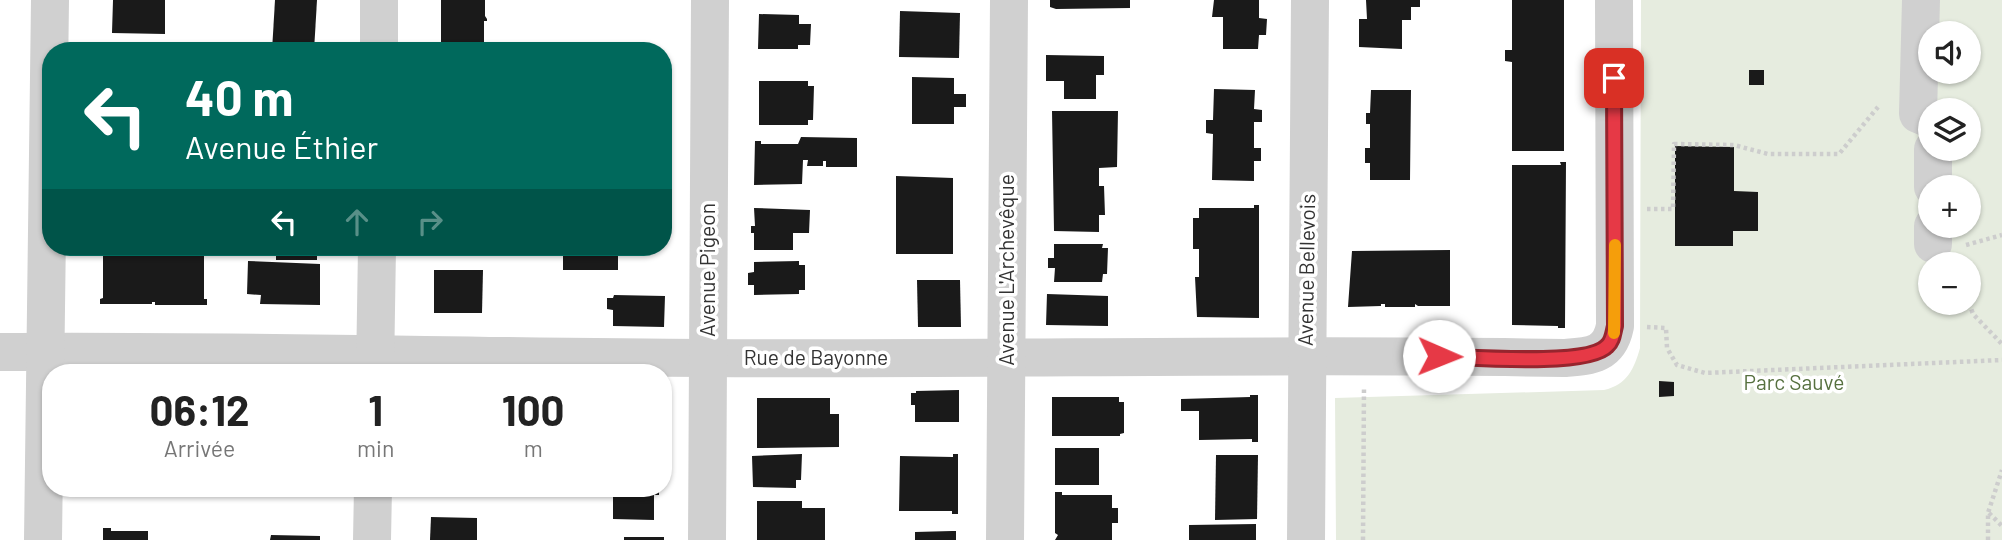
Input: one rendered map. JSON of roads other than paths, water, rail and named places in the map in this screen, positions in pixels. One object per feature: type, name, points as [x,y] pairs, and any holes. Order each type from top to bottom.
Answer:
[{"type":"street","points":[[50,0],[50,42]]},
{"type":"street","points":[[379,0],[379,42]]},
{"type":"street","name":"Avenue Pigeon","points":[[707,540],[710,0]]},
{"type":"street","name":"Avenue L'Archevêque","points":[[1005,540],[1009,0]]},
{"type":"street","name":"Avenue Bellevois","points":[[1306,540],[1310,0]]},
{"type":"street","name":"Rue de Bayonne","points":[[0,352],[375,364],[708,358],[1587,356],[1607,347],[1615,326],[1614,0]]},
{"type":"street","points":[[1918,98],[1921,0]]},
{"type":"street","points":[[46,364],[47,256]]},
{"type":"street","points":[[375,364],[377,256]]},
{"type":"street","points":[[43,540],[44,497]]},
{"type":"street","points":[[372,540],[373,497]]},
{"type":"park label","name":"Parc Sauvé","points":[[1794,383]]}]
